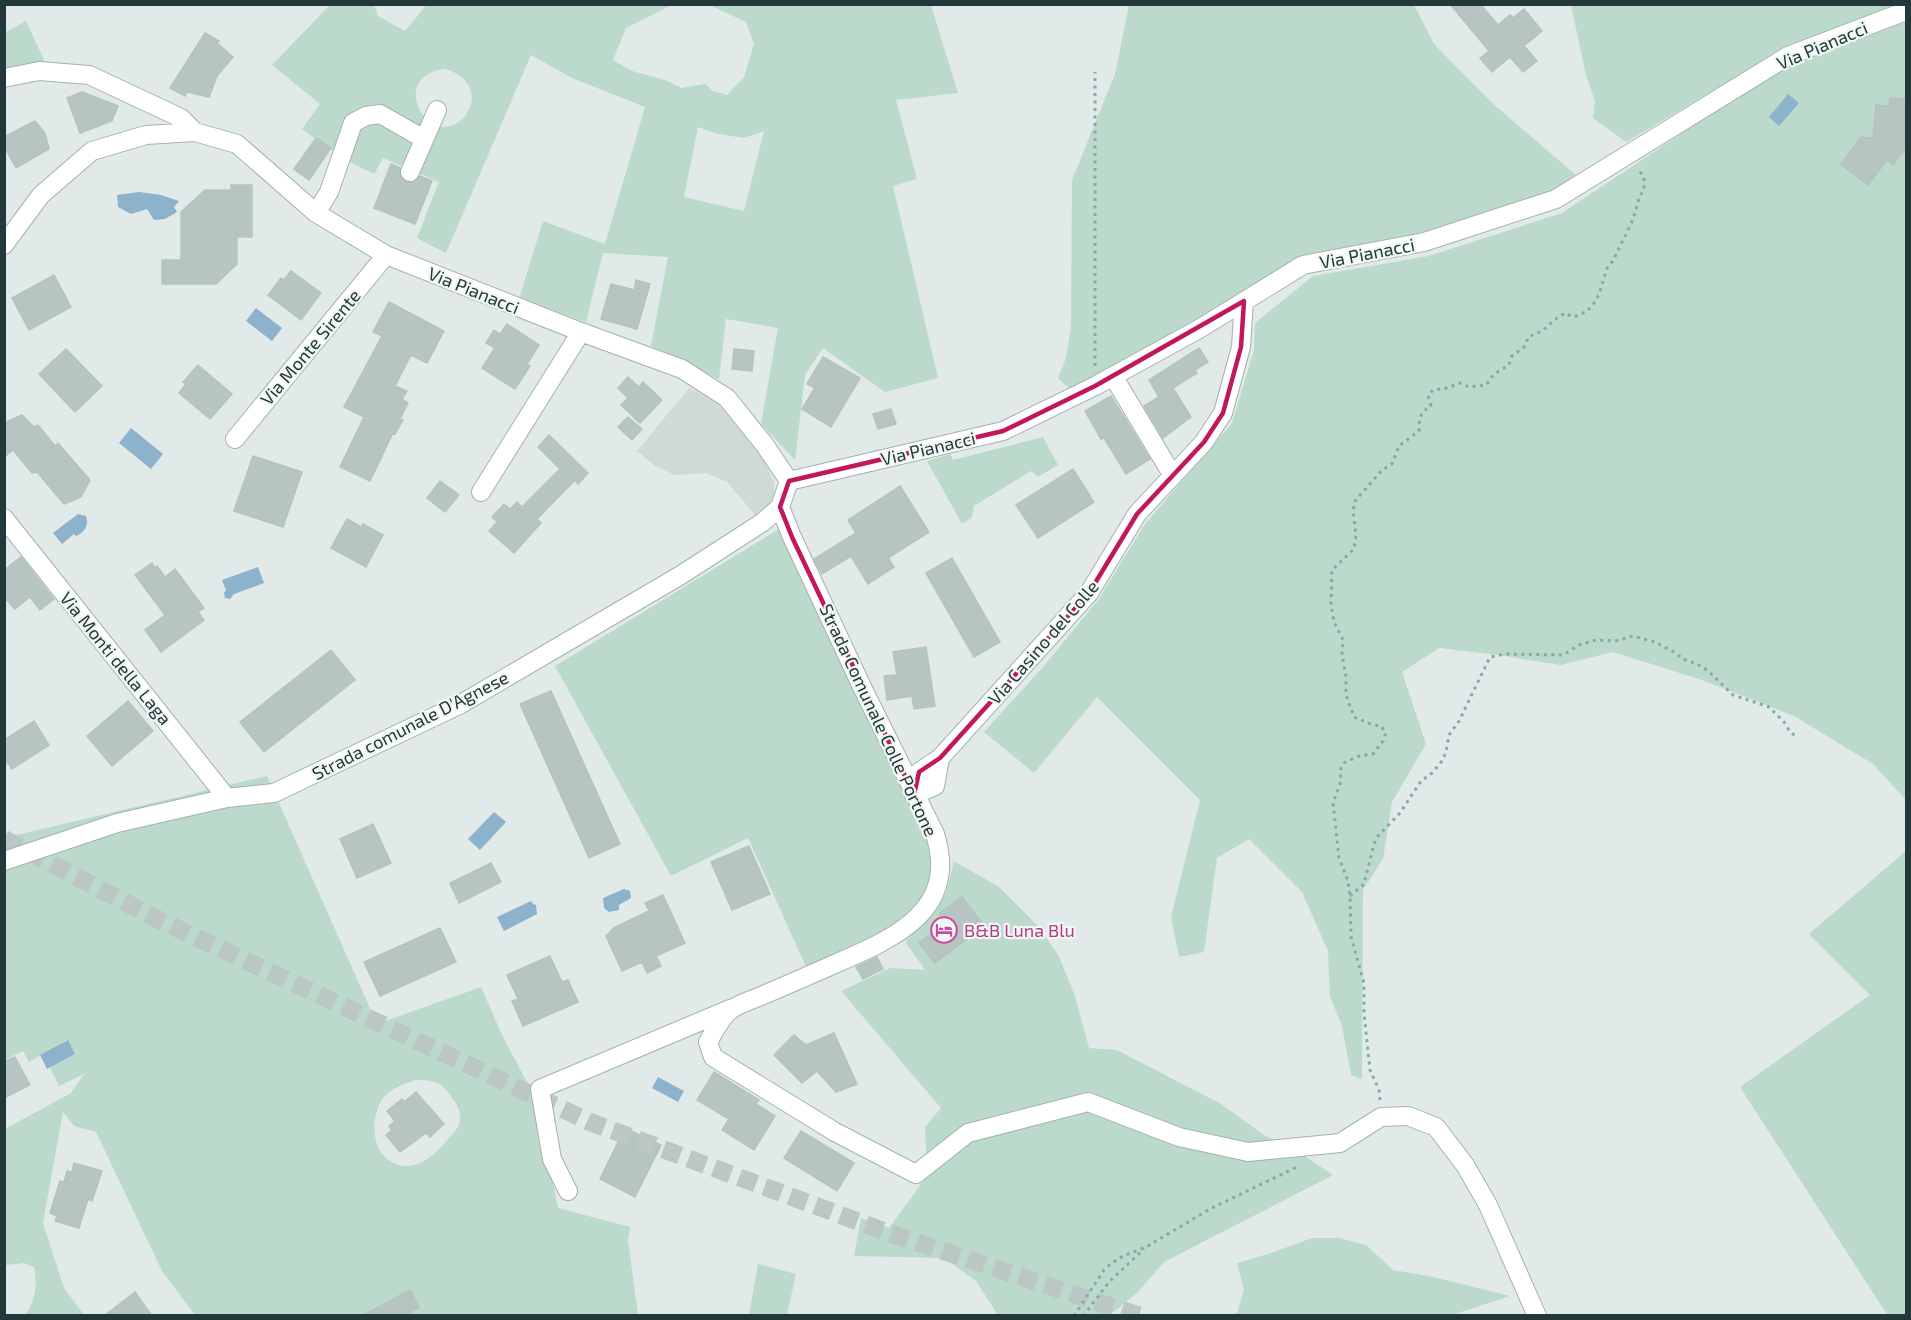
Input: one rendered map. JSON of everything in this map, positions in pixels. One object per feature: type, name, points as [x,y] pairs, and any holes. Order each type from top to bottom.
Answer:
[{"type":"street","name":"Via Pianacci","points":[[4,245],[41,195],[92,151],[146,135],[195,132],[237,144],[316,213],[386,255],[581,333],[682,369],[727,398],[764,444],[789,481],[1003,431],[1095,386],[1303,266],[1424,242],[1556,199],[1788,56],[1906,11]]},
{"type":"street","points":[[4,78],[39,71],[89,75],[181,118],[195,132]]},
{"type":"street","points":[[410,172],[437,110]]},
{"type":"street","points":[[316,213],[329,192],[353,123],[366,116],[380,114],[424,139]]},
{"type":"street","name":"Via Monte Sirente","points":[[235,439],[386,255]]},
{"type":"street","name":"Via Casino del Colle","points":[[914,795],[935,786],[940,758],[1089,593],[1137,514],[1204,442],[1223,413],[1241,347],[1244,302]]},
{"type":"street","points":[[482,492],[581,333]]},
{"type":"street","points":[[1113,376],[1173,476]]},
{"type":"street","points":[[780,507],[789,481]]},
{"type":"street","name":"Strada Comunale Colle Portone","points":[[568,1191],[552,1159],[540,1089],[889,939],[917,918],[932,898],[938,885],[941,871],[940,852],[934,834],[792,537],[780,507]]},
{"type":"street","name":"Strada comunale D'Agnese","points":[[4,861],[117,823],[227,798],[274,793],[461,704],[681,575],[763,522],[780,507]]},
{"type":"street","name":"Via Monti della Laga","points":[[4,518],[227,798]]},
{"type":"street","points":[[730,1009],[708,1041],[713,1057],[835,1132],[916,1174],[968,1133],[1088,1102],[1179,1137],[1248,1152],[1340,1143],[1381,1117],[1408,1116],[1436,1127],[1465,1165],[1488,1205],[1538,1316]]},
{"type":"path","points":[[1095,72],[1095,386]]},
{"type":"path","points":[[1381,1117],[1379,1090],[1371,1070],[1366,1041],[1364,983],[1351,937],[1348,881],[1339,858],[1333,803],[1344,763],[1359,756],[1373,754],[1386,733],[1381,726],[1354,717],[1351,711],[1346,695],[1342,655],[1343,640],[1334,622],[1331,604],[1332,570],[1354,549],[1356,543],[1354,501],[1382,470],[1392,464],[1399,446],[1419,431],[1419,418],[1423,411],[1431,406],[1428,396],[1433,390],[1448,388],[1459,383],[1469,387],[1486,385],[1494,374],[1509,365],[1512,356],[1524,347],[1529,336],[1539,334],[1559,316],[1566,313],[1572,317],[1577,316],[1592,307],[1606,277],[1606,270],[1613,261],[1634,215],[1638,198],[1644,190],[1644,177],[1627,156]]},
{"type":"path","points":[[1350,896],[1364,884],[1378,836],[1400,813],[1422,781],[1442,760],[1449,735],[1459,721],[1490,657],[1505,654],[1563,656],[1579,645],[1596,640],[1615,641],[1633,636],[1655,642],[1683,659],[1697,664],[1707,670],[1733,695],[1769,707],[1797,737]]},
{"type":"path","points":[[1074,1316],[1104,1270],[1112,1263],[1146,1247],[1210,1209],[1304,1164]]},
{"type":"path","points":[[1083,1316],[1110,1281],[1146,1247]]},
{"type":"highlighted area","points":[[1244,301],[1241,347],[1223,413],[1204,442],[1137,514],[1089,593],[940,758],[919,772],[914,795],[780,507],[789,481],[1003,431],[1095,386]]},
{"type":"shaded area","points":[[689,388],[727,411],[754,445],[768,469],[774,483],[774,497],[757,517],[727,482],[706,473],[675,475],[655,466],[637,451]]},
{"type":"green space","points":[[330,5],[374,5],[378,16],[405,31],[425,7],[424,5],[672,5],[626,28],[613,60],[632,71],[665,80],[681,88],[705,84],[713,91],[727,95],[744,77],[754,44],[746,22],[712,5],[931,5],[958,93],[896,100],[917,179],[893,186],[938,378],[885,392],[823,348],[805,375],[795,460],[761,424],[778,328],[726,319],[719,379],[651,346],[668,257],[603,253],[586,322],[519,299],[543,221],[605,244],[645,107],[572,78],[531,55],[446,253],[417,238],[439,182],[383,158],[374,174],[355,165],[302,129],[320,104],[272,65]],"holes":[[[444,69],[464,79],[472,98],[467,113],[455,124],[442,127],[430,121],[421,112],[416,99],[417,86],[426,76]],[[698,127],[718,134],[744,138],[764,131],[744,211],[684,197]]]},
{"type":"green space","points":[[1129,5],[1414,5],[1434,44],[1492,103],[1577,176],[1549,194],[1421,237],[1325,254],[1072,391],[1058,378],[1066,358],[1071,327],[1072,180],[1115,74]]},
{"type":"green space","points":[[1571,5],[1901,5],[1777,53],[1626,142],[1593,118],[1595,101],[1586,75]]},
{"type":"green space","points":[[1906,14],[1906,800],[1873,764],[1794,716],[1702,680],[1613,652],[1561,665],[1439,648],[1402,672],[1426,744],[1392,802],[1383,859],[1363,890],[1362,1079],[1351,1075],[1342,1026],[1330,996],[1328,951],[1302,892],[1249,839],[1217,858],[1204,952],[1179,957],[1171,917],[1200,800],[1097,697],[1034,773],[984,732],[1044,666],[1098,600],[1145,524],[1232,423],[1254,350],[1255,323],[1313,276],[1429,256],[1562,213],[1794,59]]},
{"type":"green space","points":[[26,21],[45,62],[5,71],[4,33]]},
{"type":"green space","points":[[1043,437],[1058,465],[1038,477],[1031,471],[974,506],[972,517],[962,524],[927,461],[950,454],[953,460]]},
{"type":"green space","points":[[779,529],[930,840],[935,864],[929,888],[918,906],[903,920],[866,943],[807,969],[748,838],[671,876],[555,666]]},
{"type":"green space","points":[[267,776],[377,1024],[481,987],[503,1037],[536,1099],[558,1208],[630,1227],[628,1240],[638,1315],[195,1315],[162,1271],[96,1132],[74,1126],[63,1112],[43,1223],[64,1288],[84,1315],[25,1315],[35,1292],[36,1280],[34,1267],[24,1263],[5,1265],[5,1129],[71,1093],[84,1074],[59,1086],[50,1067],[75,1054],[67,1040],[29,1062],[23,1051],[5,1060],[4,838]],"holes":[[[415,1080],[437,1083],[445,1089],[458,1109],[459,1123],[454,1133],[430,1158],[415,1165],[399,1165],[383,1156],[379,1148],[374,1131],[376,1113],[383,1098],[389,1092]]]},
{"type":"green space","points":[[1906,851],[1906,1315],[1888,1316],[1740,1087],[1870,995],[1809,934]]},
{"type":"green space","points":[[954,861],[999,887],[1037,925],[1059,956],[1075,996],[1089,1048],[1117,1050],[1221,1104],[1264,1135],[1303,1155],[1333,1175],[1164,1262],[1138,1292],[1110,1315],[998,1315],[976,1281],[944,1258],[854,1256],[861,1218],[889,1228],[927,1176],[925,1127],[941,1108],[841,991],[890,968],[925,970],[906,943],[907,939],[933,915],[946,893]]},
{"type":"green space","points":[[1312,1238],[1339,1238],[1366,1245],[1393,1270],[1429,1276],[1510,1296],[1452,1315],[1227,1315],[1237,1313],[1244,1290],[1237,1263]]},
{"type":"green space","points":[[758,1264],[796,1274],[787,1315],[749,1315]]},
{"type":"water","points":[[1788,94],[1799,103],[1779,126],[1769,117]]},
{"type":"water","points":[[139,192],[161,195],[179,201],[174,207],[177,212],[165,219],[154,220],[147,209],[131,214],[118,207],[117,195]]},
{"type":"water","points":[[256,308],[282,328],[272,341],[246,321]]},
{"type":"water","points":[[131,428],[163,454],[151,469],[119,443]]},
{"type":"water","points":[[78,514],[86,516],[86,528],[62,544],[53,533]]},
{"type":"water","points":[[258,567],[264,583],[234,594],[230,599],[225,598],[226,590],[222,580]]},
{"type":"water","points":[[494,812],[506,822],[480,850],[468,839]]},
{"type":"water","points":[[624,889],[630,891],[631,898],[619,905],[619,910],[609,912],[604,908],[603,898]]},
{"type":"water","points":[[531,901],[536,905],[537,914],[504,931],[497,917]]},
{"type":"water","points":[[68,1040],[75,1054],[47,1069],[40,1055]]},
{"type":"water","points":[[658,1077],[684,1091],[678,1102],[652,1088]]},
{"type":"building","points":[[1450,4],[1480,4],[1498,25],[1510,15],[1513,18],[1524,9],[1542,31],[1524,46],[1537,61],[1523,72],[1510,57],[1492,72],[1480,58],[1489,51]]},
{"type":"building","points":[[205,33],[219,41],[217,43],[233,57],[217,76],[209,97],[187,92],[185,96],[170,88]]},
{"type":"building","points":[[82,92],[118,106],[112,121],[80,133],[67,98]]},
{"type":"building","points":[[1890,98],[1906,99],[1906,147],[1893,165],[1887,160],[1868,185],[1841,164],[1861,137],[1873,138],[1876,105],[1889,106]]},
{"type":"building","points":[[35,121],[45,133],[49,149],[16,168],[4,146],[4,137]]},
{"type":"building","points":[[316,138],[331,148],[309,180],[294,169]]},
{"type":"building","points":[[391,164],[400,168],[401,178],[406,182],[416,181],[420,176],[432,181],[415,224],[374,208]]},
{"type":"building","points":[[231,185],[252,185],[252,237],[237,237],[237,264],[216,284],[162,284],[162,260],[181,260],[181,212],[205,190],[231,190]]},
{"type":"building","points":[[291,271],[321,293],[301,320],[268,295],[281,278],[284,280]]},
{"type":"building","points":[[54,275],[71,307],[29,330],[12,298]]},
{"type":"building","points":[[636,280],[650,284],[637,329],[601,319],[611,284],[634,290]]},
{"type":"building","points":[[389,302],[444,331],[427,363],[411,355],[395,386],[407,391],[402,399],[408,403],[400,419],[403,420],[395,434],[393,433],[370,481],[340,467],[364,417],[344,407],[382,336],[373,332]]},
{"type":"building","points":[[507,324],[539,345],[527,364],[530,366],[515,389],[482,368],[495,348],[486,343],[494,330],[500,334]]},
{"type":"building","points":[[1199,348],[1208,362],[1195,370],[1197,373],[1173,388],[1191,417],[1163,438],[1144,406],[1159,397],[1149,380]]},
{"type":"building","points":[[66,349],[102,386],[75,412],[39,374]]},
{"type":"building","points":[[734,349],[754,351],[752,371],[732,369]]},
{"type":"building","points":[[823,357],[860,378],[831,427],[802,409],[815,388],[807,384]]},
{"type":"building","points":[[198,365],[232,394],[210,419],[179,393],[186,384],[183,382]]},
{"type":"building","points":[[628,377],[639,387],[643,382],[662,400],[640,423],[621,405],[628,398],[618,388]]},
{"type":"building","points":[[1111,396],[1150,459],[1126,474],[1104,438],[1101,439],[1085,411]]},
{"type":"building","points":[[891,409],[896,424],[878,429],[873,414]]},
{"type":"building","points":[[22,415],[34,427],[38,425],[55,446],[58,443],[90,480],[81,497],[64,504],[37,472],[32,473],[13,450],[4,457],[4,423]]},
{"type":"building","points":[[628,417],[642,429],[632,440],[618,427]]},
{"type":"building","points":[[549,435],[588,473],[578,484],[575,480],[537,519],[541,523],[514,553],[489,531],[497,522],[492,517],[504,504],[510,509],[517,502],[522,507],[560,469],[538,447]]},
{"type":"building","points":[[253,456],[302,472],[283,527],[234,511]]},
{"type":"building","points":[[1073,469],[1094,502],[1038,538],[1016,505]]},
{"type":"building","points":[[440,481],[459,495],[445,512],[427,498]]},
{"type":"building","points":[[900,486],[929,532],[888,558],[894,567],[868,584],[851,556],[822,574],[814,559],[856,533],[848,520]]},
{"type":"building","points":[[347,519],[361,527],[363,524],[383,535],[366,567],[331,548]]},
{"type":"building","points":[[21,557],[54,599],[40,610],[30,597],[15,609],[4,597],[4,570]]},
{"type":"building","points":[[952,558],[1000,642],[974,657],[926,573]]},
{"type":"building","points":[[152,563],[165,577],[175,569],[204,608],[198,612],[204,620],[161,652],[145,630],[165,615],[135,575]]},
{"type":"building","points":[[926,647],[935,706],[914,709],[912,696],[887,700],[884,676],[897,675],[893,652]]},
{"type":"building","points":[[331,650],[355,680],[264,752],[240,722]]},
{"type":"building","points":[[551,691],[620,844],[589,858],[520,704]]},
{"type":"building","points":[[128,701],[153,731],[112,766],[87,736]]},
{"type":"building","points":[[34,721],[49,745],[12,769],[4,758],[4,740]]},
{"type":"building","points":[[373,824],[391,863],[357,878],[340,839]]},
{"type":"building","points":[[749,846],[770,894],[732,910],[711,862]]},
{"type":"building","points":[[491,863],[501,882],[459,903],[450,883]]},
{"type":"building","points":[[663,895],[685,943],[656,956],[661,966],[647,973],[642,962],[622,971],[606,936],[615,927],[649,911],[645,903]]},
{"type":"building","points":[[962,897],[984,926],[935,963],[919,943],[946,923],[939,914]]},
{"type":"building","points":[[440,928],[456,962],[380,996],[364,962]]},
{"type":"building","points":[[550,956],[562,982],[568,980],[578,1002],[523,1026],[512,1001],[518,999],[507,975]]},
{"type":"building","points":[[877,957],[883,969],[863,979],[856,967]]},
{"type":"building","points":[[834,1033],[857,1084],[836,1092],[817,1071],[802,1083],[774,1055],[794,1035],[806,1045]]},
{"type":"building","points":[[15,1057],[30,1085],[4,1098],[4,1062]]},
{"type":"building","points":[[714,1072],[759,1100],[756,1104],[775,1116],[754,1150],[722,1130],[729,1119],[697,1100]]},
{"type":"building","points":[[416,1092],[444,1124],[430,1137],[426,1133],[400,1152],[386,1135],[392,1130],[389,1126],[395,1121],[387,1111],[402,1099],[404,1102]]},
{"type":"building","points":[[625,1128],[661,1145],[635,1197],[600,1179]]},
{"type":"building","points":[[801,1131],[854,1163],[837,1191],[784,1158]]},
{"type":"building","points":[[74,1163],[102,1171],[92,1201],[88,1199],[79,1228],[55,1221],[57,1216],[50,1213],[60,1181],[64,1182],[67,1171],[72,1172]]},
{"type":"building","points":[[410,1290],[419,1307],[404,1316],[362,1316]]},
{"type":"building","points":[[135,1292],[152,1316],[104,1316]]},
{"type":"tunnel","points":[[4,839],[155,918],[590,1122],[889,1233],[1140,1316]]},
{"type":"place","name":"B&B Luna Blu","points":[[944,930]]}]
